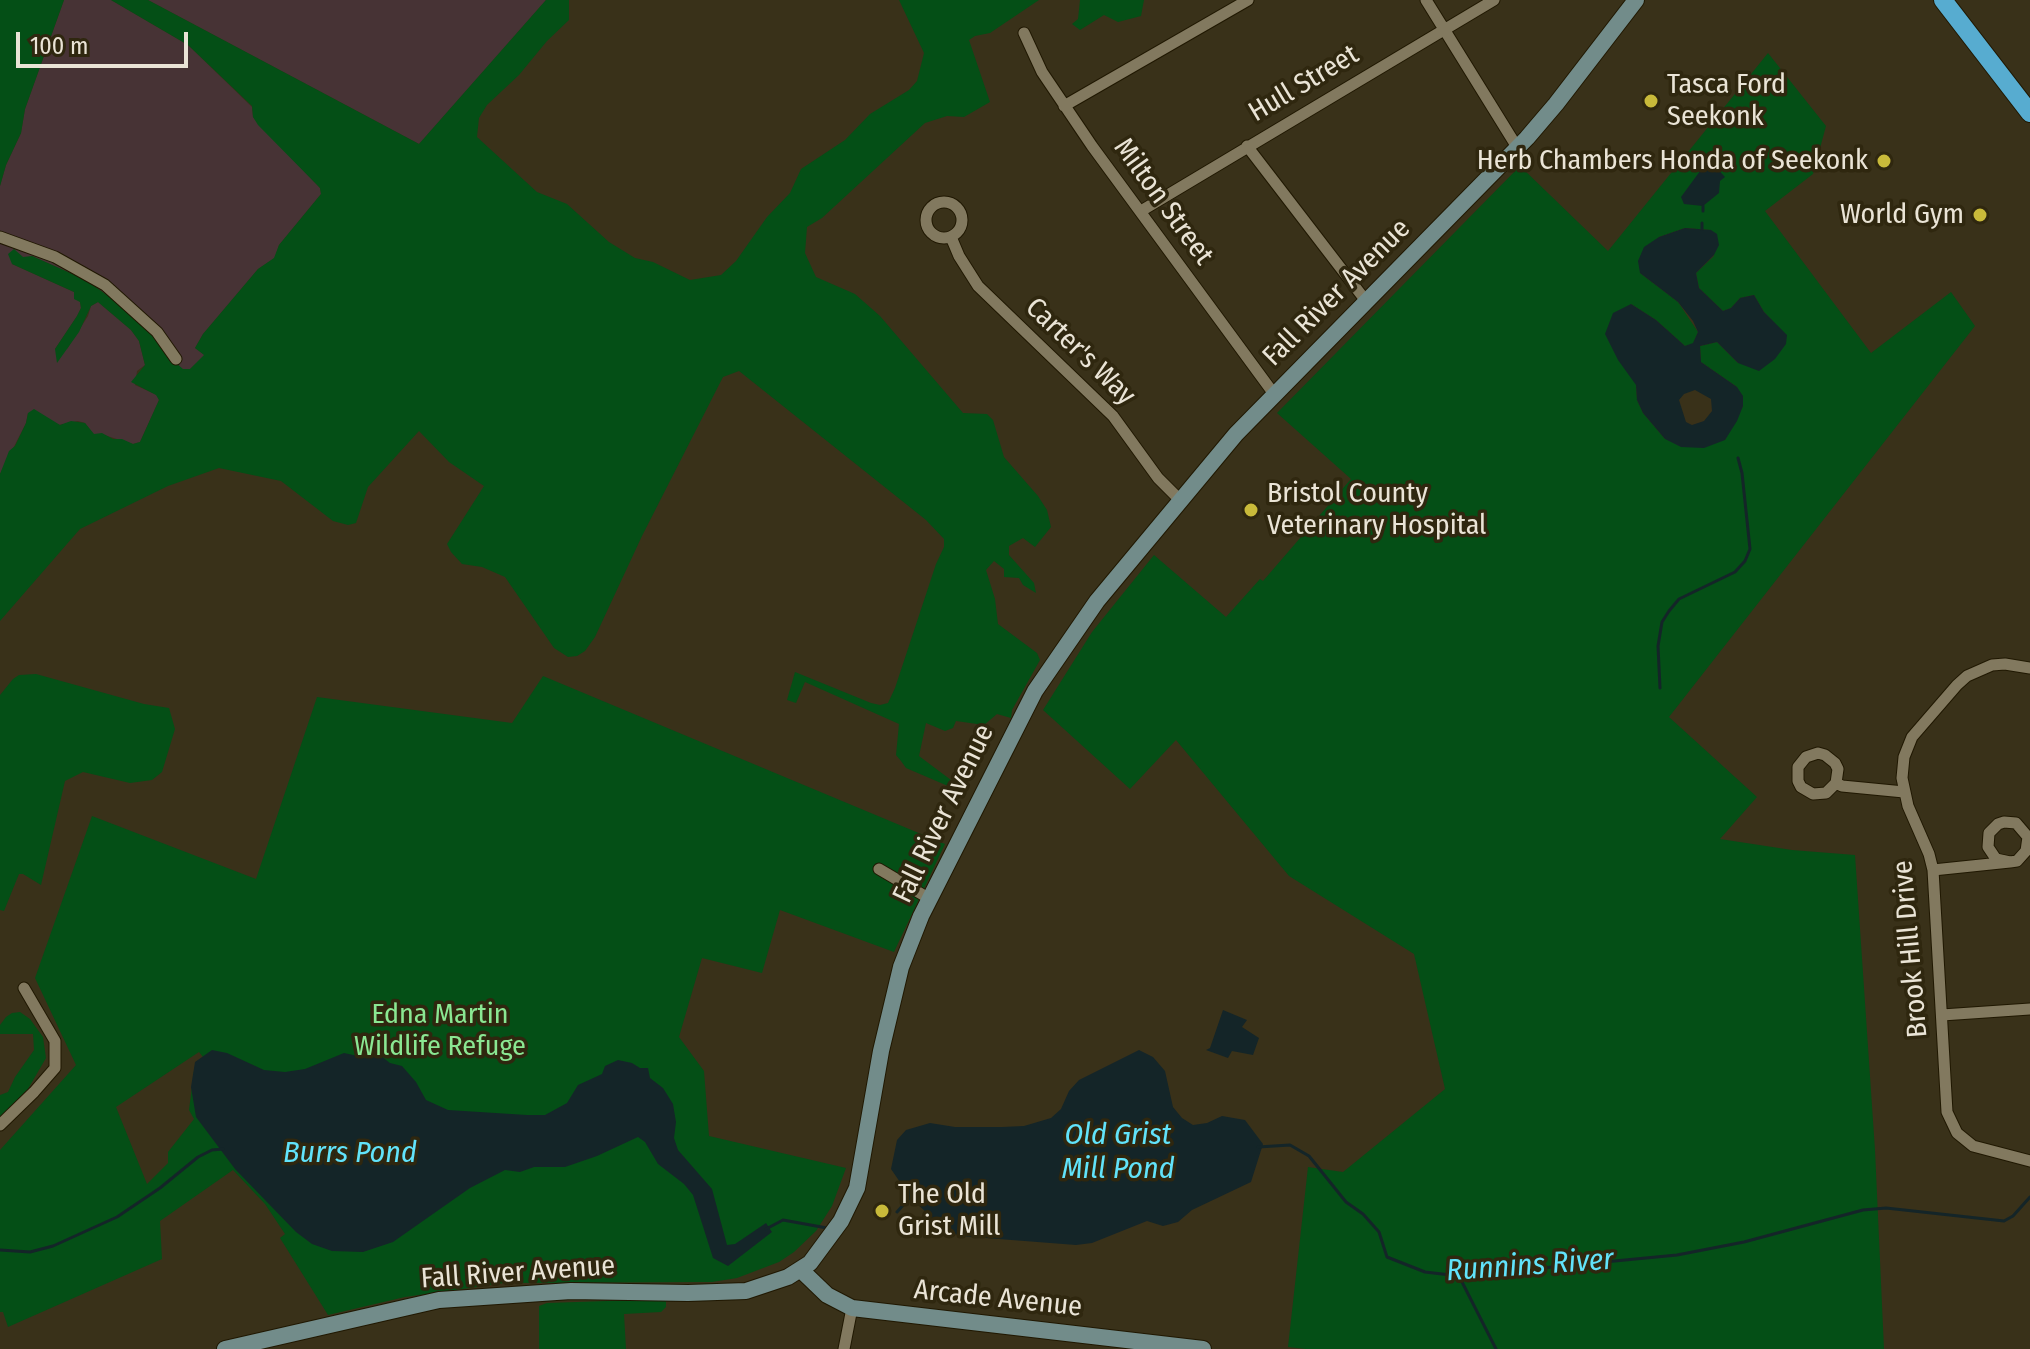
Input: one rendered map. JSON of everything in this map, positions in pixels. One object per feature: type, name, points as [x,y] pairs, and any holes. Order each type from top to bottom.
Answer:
[{"type":"highway","points":[[1943,0],[2030,113]]},
{"type":"main road","name":"Fall River Avenue","points":[[225,1349],[439,1300],[571,1291],[746,1291],[801,1270],[816,1256],[841,1221],[857,1188],[881,1051],[901,967],[930,899],[1035,691],[1097,601],[1180,500],[1274,394],[1517,147],[1556,104],[1636,0]]},
{"type":"main road","name":"Arcade Avenue","points":[[801,1270],[827,1295],[852,1308],[1203,1349]]},
{"type":"street","points":[[1064,106],[1248,0]]},
{"type":"street","points":[[1426,0],[1517,147]]},
{"type":"street","name":"Hull Street","points":[[1141,211],[1494,0]]},
{"type":"street","name":"Milton Street","points":[[1024,33],[1042,72],[1064,106],[1274,394]]},
{"type":"street","points":[[1247,146],[1366,301]]},
{"type":"street","points":[[0,237],[55,257],[105,285],[157,332],[176,359]]},
{"type":"street","name":"Carter's Way","points":[[951,237],[978,286],[1113,416],[1158,478],[1180,500]]},
{"type":"street","name":"Brook Hill Drive","points":[[2030,668],[1992,665],[1967,676],[1947,693],[1912,737],[1903,767],[1904,792],[1933,870],[1946,1100],[1951,1123],[1973,1146],[2030,1161]]},
{"type":"street","points":[[1836,783],[1851,789],[1904,792]]},
{"type":"street","points":[[1933,870],[2017,861],[2026,851],[2028,837],[2022,827],[2010,821],[1998,824],[1989,833],[1982,854],[1967,866]]},
{"type":"street","points":[[1988,840],[1991,854],[1996,859],[2010,862]]},
{"type":"street","points":[[879,869],[930,899]]},
{"type":"street","points":[[0,1125],[55,1068],[55,1041],[24,988]]},
{"type":"street","points":[[1942,1015],[2030,1009]]},
{"type":"street","points":[[844,1349],[852,1308]]},
{"type":"shaded area","points":[[64,0],[111,0],[188,45],[252,107],[253,117],[320,188],[321,194],[279,245],[275,258],[258,269],[203,334],[195,348],[205,355],[190,369],[183,370],[115,301],[86,280],[32,256],[12,264],[74,292],[80,302],[77,316],[55,349],[67,349],[91,306],[98,302],[131,330],[139,341],[145,365],[137,371],[135,385],[157,395],[159,400],[140,442],[133,444],[94,435],[85,423],[78,421],[59,425],[28,413],[0,474],[0,186],[21,133],[25,109]]},
{"type":"shaded area","points":[[148,0],[546,0],[419,144]]},
{"type":"green space","points":[[0,0],[64,0],[25,109],[21,133],[0,186]]},
{"type":"green space","points":[[111,0],[148,0],[419,144],[546,0],[569,0],[569,20],[487,105],[479,118],[477,137],[537,192],[567,204],[609,242],[635,258],[653,262],[690,280],[721,275],[736,261],[767,217],[790,193],[801,169],[845,140],[870,114],[909,90],[917,81],[924,53],[899,0],[1039,0],[990,33],[969,40],[990,102],[964,117],[947,116],[925,123],[822,218],[807,227],[805,253],[816,277],[855,294],[880,316],[963,413],[987,414],[993,420],[1004,457],[1047,510],[1051,527],[1035,547],[1023,538],[1009,546],[1009,555],[1034,583],[1036,593],[1023,585],[1019,578],[1004,577],[1004,569],[994,561],[986,570],[995,599],[998,624],[1037,653],[1040,660],[1012,710],[1011,718],[997,714],[984,725],[956,721],[953,728],[945,731],[926,723],[919,756],[951,780],[948,786],[906,768],[896,755],[899,724],[805,682],[796,703],[787,700],[795,672],[871,703],[888,703],[944,547],[944,539],[926,520],[739,371],[723,377],[642,536],[595,637],[577,656],[568,657],[554,648],[505,577],[482,567],[462,564],[451,552],[447,544],[484,486],[449,462],[419,431],[368,487],[356,523],[348,525],[333,521],[281,481],[219,468],[168,486],[80,529],[0,621],[0,474],[28,413],[34,409],[60,425],[71,421],[85,423],[94,434],[102,433],[133,444],[140,442],[159,400],[156,395],[131,382],[145,365],[139,341],[131,330],[98,302],[91,306],[79,332],[57,363],[55,349],[77,316],[80,302],[74,299],[74,292],[12,264],[8,254],[14,249],[23,257],[32,256],[86,280],[115,301],[124,300],[176,363],[183,369],[190,369],[204,355],[195,348],[203,334],[258,269],[274,258],[279,245],[321,194],[320,188],[258,125],[252,106],[188,45]]},
{"type":"green space","points":[[1080,0],[1144,0],[1141,16],[1118,22],[1104,15],[1080,30],[1072,24],[1078,19]]},
{"type":"green space","points":[[1768,53],[1826,126],[1813,174],[1765,211],[1871,353],[1951,292],[1975,326],[1669,717],[1757,797],[1720,839],[1792,850],[1855,855],[1875,1150],[1884,1349],[1288,1347],[1308,1167],[1343,1172],[1445,1089],[1414,954],[1289,876],[1176,740],[1130,789],[1043,710],[1092,632],[1154,555],[1226,617],[1260,579],[1263,581],[1351,479],[1277,413],[1520,166],[1608,251]],"holes":[[[1685,228],[1711,230],[1714,256],[1696,273],[1699,288],[1723,311],[1731,308],[1740,298],[1754,295],[1764,312],[1786,335],[1738,363],[1717,342],[1700,346],[1701,362],[1737,387],[1743,406],[1725,440],[1665,439],[1643,413],[1637,400],[1631,304],[1656,320],[1685,346],[1693,344],[1698,332],[1678,302],[1640,273],[1659,237]]]},
{"type":"green space","points":[[36,674],[169,708],[175,729],[162,772],[152,780],[130,783],[83,772],[65,781],[41,885],[19,874],[4,911],[0,910],[0,695],[19,675]]},
{"type":"green space","name":"Edna Martin Wildlife Refuge","points":[[543,676],[945,844],[894,952],[780,910],[762,973],[702,958],[679,1037],[704,1071],[709,1136],[846,1168],[832,1206],[816,1231],[779,1262],[737,1278],[712,1282],[504,1283],[405,1297],[328,1315],[280,1238],[285,1234],[265,1204],[233,1170],[160,1221],[162,1259],[8,1327],[3,1312],[0,1312],[0,1150],[76,1065],[35,978],[92,816],[256,879],[317,697],[512,723]],"holes":[[[199,1052],[203,1057],[194,1071],[189,1110],[194,1119],[168,1152],[168,1163],[147,1184],[116,1107]]]},
{"type":"green space","points":[[20,1012],[30,1019],[43,1037],[46,1058],[28,1089],[0,1118],[0,1095],[8,1092],[34,1050],[33,1034],[0,1034],[0,1025],[6,1017]]},
{"type":"green space","points":[[666,1299],[666,1307],[661,1312],[624,1314],[626,1349],[539,1349],[539,1306],[547,1303]]},
{"type":"water","points":[[1711,162],[1725,177],[1720,181],[1719,193],[1703,206],[1684,204],[1681,197],[1703,167]]},
{"type":"water","points":[[1685,228],[1711,230],[1717,234],[1719,245],[1714,255],[1696,273],[1699,288],[1723,311],[1731,308],[1740,298],[1754,295],[1764,312],[1787,335],[1786,344],[1775,359],[1759,371],[1738,363],[1717,342],[1700,346],[1701,362],[1737,387],[1743,396],[1737,421],[1725,440],[1704,448],[1681,447],[1665,439],[1643,413],[1637,400],[1636,385],[1605,334],[1613,313],[1631,304],[1656,320],[1685,346],[1693,343],[1698,332],[1693,321],[1678,302],[1640,273],[1638,261],[1644,247],[1659,237]],"holes":[[[1695,390],[1711,399],[1712,411],[1704,421],[1692,425],[1686,422],[1679,400],[1684,394]]]},
{"type":"water","points":[[1223,1010],[1247,1020],[1242,1027],[1259,1038],[1253,1055],[1232,1051],[1228,1058],[1206,1050],[1210,1048]]},
{"type":"water","name":"Burrs Pond","points":[[212,1050],[227,1053],[264,1070],[285,1072],[305,1069],[344,1053],[367,1058],[381,1056],[390,1063],[402,1066],[426,1100],[448,1110],[527,1115],[545,1115],[567,1103],[578,1085],[602,1074],[605,1066],[618,1060],[648,1068],[650,1078],[663,1088],[673,1104],[676,1122],[674,1138],[678,1150],[712,1189],[727,1245],[735,1244],[766,1223],[772,1232],[728,1266],[713,1258],[693,1195],[658,1164],[645,1142],[638,1137],[565,1167],[534,1167],[520,1172],[505,1170],[470,1188],[393,1242],[363,1252],[332,1251],[312,1244],[296,1232],[235,1169],[196,1117],[191,1087],[195,1062]]},
{"type":"water","name":"Old Grist Mill Pond","points":[[1139,1050],[1153,1057],[1165,1071],[1173,1107],[1182,1118],[1193,1125],[1222,1116],[1245,1120],[1263,1144],[1251,1182],[1192,1210],[1178,1222],[1163,1226],[1147,1221],[1092,1243],[1076,1245],[960,1236],[937,1227],[905,1193],[891,1169],[897,1140],[906,1130],[930,1123],[955,1127],[1024,1126],[1051,1118],[1061,1109],[1069,1091],[1079,1080]]},
{"type":"waterway","points":[[1703,206],[1703,211]]},
{"type":"waterway","points":[[1702,223],[1702,229]]},
{"type":"waterway","points":[[1660,688],[1658,646],[1662,622],[1669,611],[1679,599],[1735,572],[1750,549],[1738,458]]},
{"type":"waterway","name":"Runnins River","points":[[1258,1147],[1290,1145],[1309,1156],[1346,1202],[1363,1214],[1379,1232],[1387,1257],[1425,1272],[1459,1276],[1677,1255],[1744,1242],[1863,1210],[1886,1208],[2004,1221],[2013,1216],[2030,1197]]},
{"type":"waterway","name":"Runnins River","points":[[0,1250],[30,1252],[53,1246],[117,1217],[198,1157],[212,1150],[223,1149]]},
{"type":"waterway","name":"Runnins River","points":[[897,1212],[912,1195]]},
{"type":"waterway","name":"Runnins River","points":[[766,1229],[783,1220],[827,1228]]},
{"type":"waterway","points":[[1459,1276],[1496,1349]]},
{"type":"place","name":"Tasca Ford Seekonk","points":[[1651,101]]},
{"type":"place","name":"Herb Chambers Honda of Seekonk","points":[[1884,161]]},
{"type":"place","name":"World Gym","points":[[1980,215]]},
{"type":"place","name":"Bristol County Veterinary Hospital","points":[[1251,510]]},
{"type":"place","name":"The Old Grist Mill","points":[[882,1211]]}]
